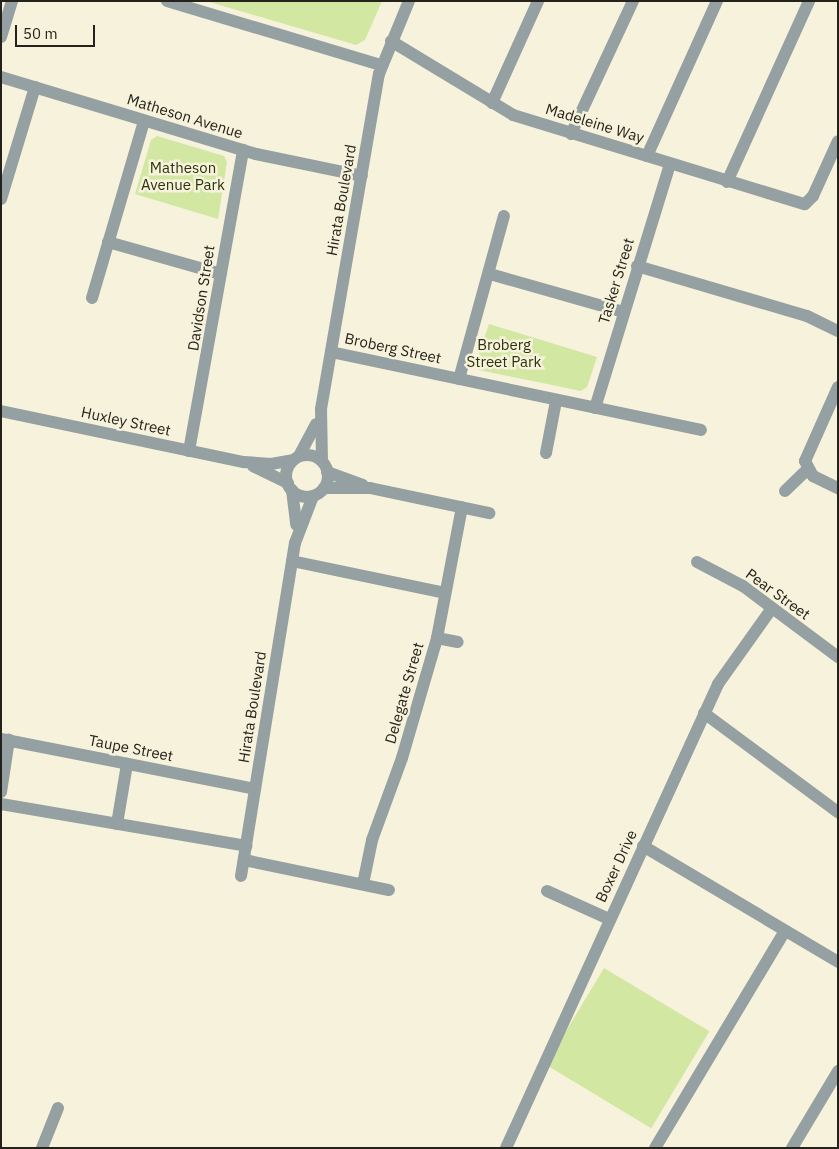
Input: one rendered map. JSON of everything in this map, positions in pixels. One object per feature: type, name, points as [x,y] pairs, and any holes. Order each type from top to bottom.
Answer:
[{"type":"street","points":[[1,37],[12,1]]},
{"type":"street","points":[[167,1],[380,65]]},
{"type":"street","name":"Hirata Boulevard","points":[[296,458],[311,437],[321,409],[380,65],[409,1]]},
{"type":"street","points":[[492,103],[538,1]]},
{"type":"street","points":[[571,134],[633,1]]},
{"type":"street","points":[[647,156],[717,1]]},
{"type":"street","points":[[727,182],[809,1]]},
{"type":"street","name":"Madeleine Way","points":[[391,41],[513,115],[727,182],[805,204],[813,196],[838,141]]},
{"type":"street","name":"Matheson Avenue","points":[[1,77],[243,150],[362,176]]},
{"type":"street","points":[[1,199],[35,87]]},
{"type":"street","points":[[92,298],[144,120]]},
{"type":"street","name":"Davidson Street","points":[[189,451],[243,150]]},
{"type":"street","name":"Tasker Street","points":[[595,408],[637,266],[670,164]]},
{"type":"street","points":[[459,379],[490,274],[504,216]]},
{"type":"street","points":[[108,242],[221,274]]},
{"type":"street","points":[[637,266],[807,316],[838,331]]},
{"type":"street","points":[[490,274],[623,312]]},
{"type":"street","name":"Broberg Street","points":[[331,352],[556,401],[701,430]]},
{"type":"street","points":[[785,492],[807,470],[807,455],[838,387]]},
{"type":"street","points":[[546,453],[556,401]]},
{"type":"street","name":"Hirata Boulevard","points":[[321,409],[325,467]]},
{"type":"street","name":"Huxley Street","points":[[1,411],[244,462],[271,464],[296,458]]},
{"type":"street","points":[[370,488],[325,467],[313,456],[296,458],[286,473],[290,486],[300,496],[313,496],[324,488],[370,488],[488,513]]},
{"type":"street","name":"Huxley Street","points":[[244,462],[290,486]]},
{"type":"street","points":[[324,488],[325,467]]},
{"type":"street","points":[[807,470],[813,476],[838,488]]},
{"type":"street","name":"Hirata Boulevard","points":[[241,876],[295,543],[296,510],[290,486]]},
{"type":"street","name":"Hirata Boulevard","points":[[295,543],[313,496]]},
{"type":"street","name":"Delegate Street","points":[[363,884],[372,840],[402,758],[437,638],[462,507]]},
{"type":"street","points":[[292,561],[445,593]]},
{"type":"street","name":"Pear Street","points":[[697,562],[743,586],[837,654]]},
{"type":"street","name":"Boxer Drive","points":[[506,1148],[704,713],[726,670],[772,608]]},
{"type":"street","points":[[437,638],[458,642]]},
{"type":"street","points":[[704,713],[838,812]]},
{"type":"street","points":[[1,792],[5,740]]},
{"type":"street","name":"Taupe Street","points":[[5,740],[255,789]]},
{"type":"street","points":[[117,824],[127,764]]},
{"type":"street","points":[[1,804],[246,846]]},
{"type":"street","points":[[643,846],[838,962]]},
{"type":"street","points":[[244,860],[389,890]]},
{"type":"street","points":[[547,891],[609,919]]},
{"type":"street","points":[[654,1148],[785,931]]},
{"type":"street","points":[[792,1148],[838,1071]]},
{"type":"street","points":[[42,1148],[58,1108]]},
{"type":"green space","points":[[206,1],[382,1],[365,40],[356,45]]},
{"type":"green space","name":"Matheson Avenue Park","points":[[157,136],[224,156],[227,162],[218,219],[135,194],[151,140]]},
{"type":"green space","name":"Broberg Street Park","points":[[489,324],[597,357],[587,387],[581,391],[479,370],[475,365]]},
{"type":"green space","points":[[604,968],[709,1031],[651,1128],[546,1065]]}]
